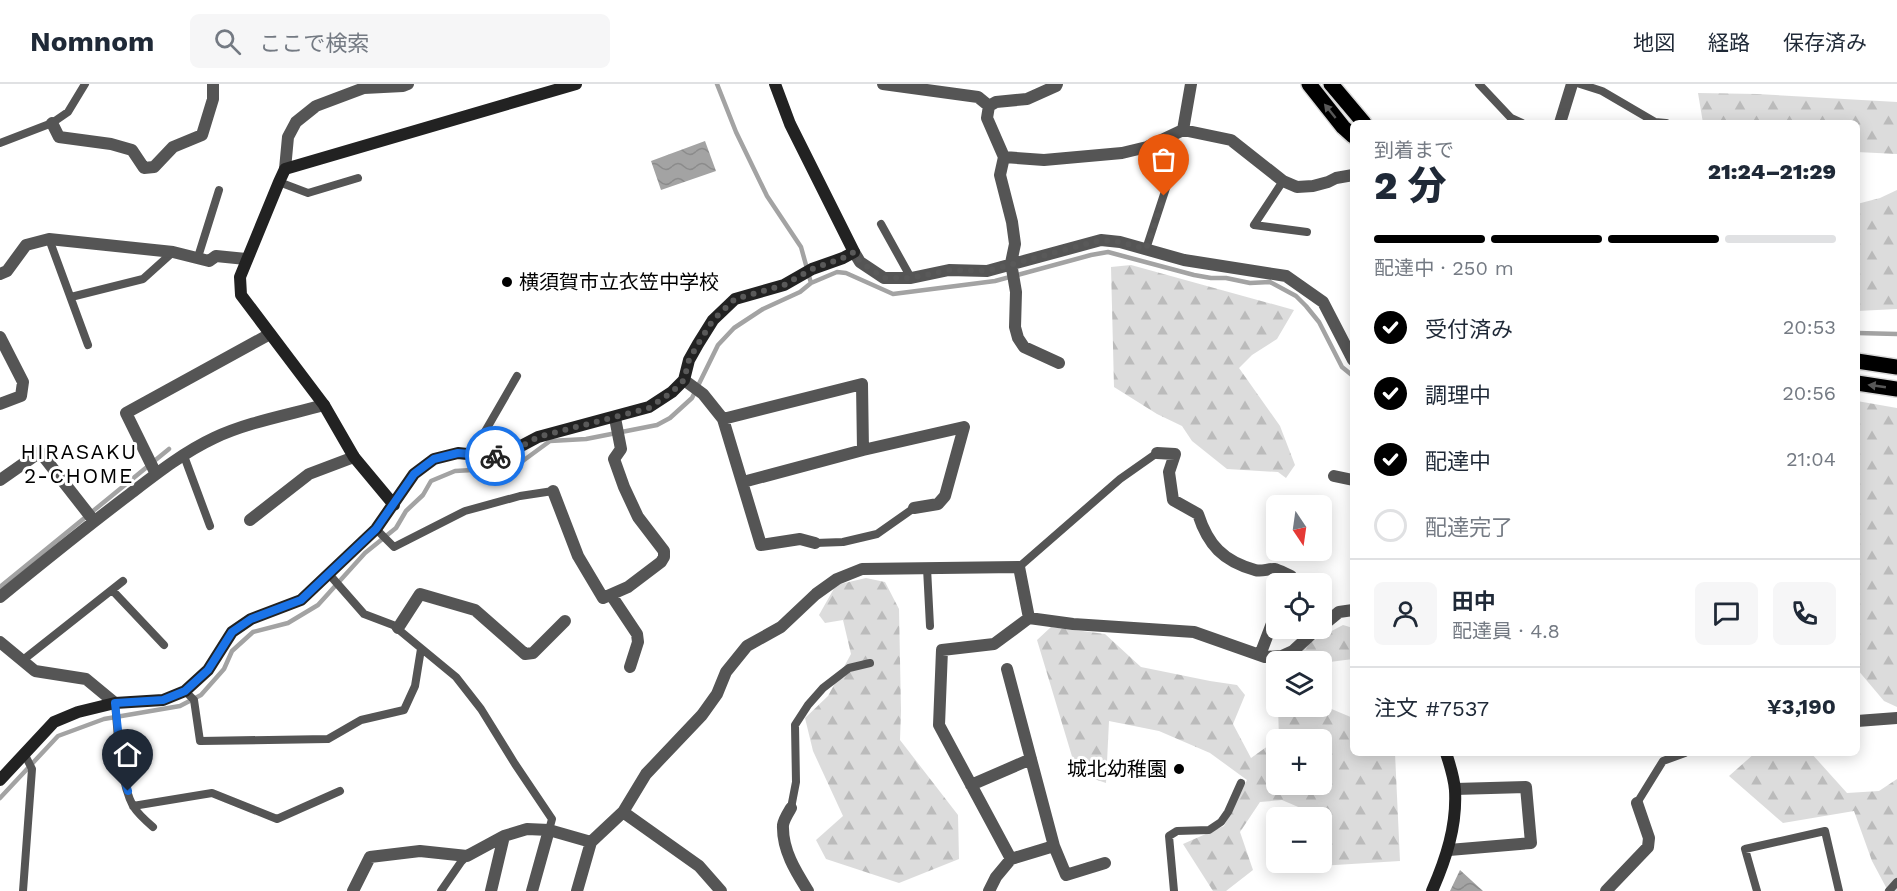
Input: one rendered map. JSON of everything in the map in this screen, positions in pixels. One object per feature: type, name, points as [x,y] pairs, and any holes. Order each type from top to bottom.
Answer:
[{"type":"main road","points":[[1309,84],[1350,133]]},
{"type":"main road","points":[[1331,84],[1361,120]]},
{"type":"main road","points":[[1860,361],[1897,367]]},
{"type":"main road","points":[[1860,383],[1897,389]]},
{"type":"street","points":[[52,123],[59,137],[111,144],[132,150],[144,168],[154,167],[173,147],[202,135],[213,99],[213,84]]},
{"type":"street","points":[[394,505],[354,457],[324,405],[241,295],[240,277],[285,169],[288,137],[296,122],[316,106],[365,86],[408,84]]},
{"type":"street","points":[[285,169],[576,84]]},
{"type":"street","points":[[775,84],[790,124],[854,252],[860,262],[884,278],[911,278],[949,270],[987,271],[1101,240],[1120,242],[1184,260],[1286,276],[1323,302],[1350,354]]},
{"type":"street","points":[[883,84],[978,97],[989,106]]},
{"type":"street","points":[[989,106],[996,102],[1027,99],[1057,84]]},
{"type":"street","points":[[1182,130],[1191,84]]},
{"type":"street","points":[[1561,120],[1572,84]]},
{"type":"street","points":[[989,106],[987,118],[1004,158],[1000,175],[1015,244],[1011,263],[1016,292],[1015,327],[1018,338],[1024,346],[1059,363]]},
{"type":"street","points":[[1004,158],[1044,160],[1122,153],[1147,147],[1182,130],[1231,140],[1283,181],[1297,187],[1313,186],[1350,176]]},
{"type":"street","points":[[0,274],[7,271],[26,245],[49,239],[173,252],[209,261],[216,256],[246,259]]},
{"type":"street","points":[[0,780],[54,722],[78,712],[115,703],[163,700],[185,691],[208,670],[232,632],[251,619],[301,600],[376,529],[414,474],[434,459],[458,453],[504,455],[538,437],[564,429],[617,427],[672,392],[684,380],[689,360],[713,320],[735,299],[784,285],[812,269],[854,252]]},
{"type":"street","points":[[156,474],[126,413],[270,334]]},
{"type":"street","points":[[0,337],[23,382],[21,396],[0,404]]},
{"type":"street","points":[[684,380],[703,394],[723,419],[761,545],[800,539],[815,543]]},
{"type":"street","points":[[723,419],[862,384],[863,450]]},
{"type":"street","points":[[0,597],[156,474],[213,438],[240,428],[324,405]]},
{"type":"street","points":[[553,491],[578,556],[603,598],[628,587],[656,567],[664,557],[664,551],[638,517],[624,487],[614,459],[621,449],[617,427]]},
{"type":"street","points":[[743,482],[863,450],[964,427],[945,496],[938,504],[914,508]]},
{"type":"street","points":[[0,480],[40,452],[94,521]]},
{"type":"street","points":[[1157,453],[1174,454],[1169,472],[1173,500],[1198,514],[1204,532],[1216,549],[1225,556],[1257,571],[1274,569],[1284,573]]},
{"type":"street","points":[[250,520],[309,474],[354,457]]},
{"type":"street","points":[[1334,476],[1350,479]]},
{"type":"street","points":[[577,891],[591,842],[623,812],[646,774],[702,714],[717,694],[726,672],[747,646],[781,627],[816,594],[837,579],[862,569],[1019,567],[1029,618]]},
{"type":"street","points":[[398,628],[420,594],[475,610],[525,654],[533,652],[565,621]]},
{"type":"street","points":[[611,595],[638,634],[638,642],[630,667]]},
{"type":"street","points":[[1332,618],[1339,612],[1350,610]]},
{"type":"street","points":[[1011,859],[939,725],[942,650],[994,644],[1029,618],[1073,624],[1194,632],[1265,657],[1282,656],[1293,651],[1306,639]]},
{"type":"street","points":[[1260,655],[1266,639]]},
{"type":"street","points":[[0,642],[35,671],[86,679],[115,703]]},
{"type":"street","points":[[1007,669],[1054,846],[1066,875],[1105,863]]},
{"type":"street","points":[[1860,721],[1897,718]]},
{"type":"street","points":[[1432,891],[1449,850],[1454,817],[1455,789],[1447,756]]},
{"type":"street","points":[[971,785],[1031,759]]},
{"type":"street","points":[[1449,850],[1531,843],[1526,787],[1455,789]]},
{"type":"street","points":[[1606,891],[1648,847],[1649,838],[1637,803]]},
{"type":"street","points":[[790,808],[783,823],[786,846],[795,870],[808,891]]},
{"type":"street","points":[[623,812],[699,866],[720,891]]},
{"type":"street","points":[[353,891],[370,857],[420,851],[467,856],[504,836],[527,829],[549,830],[591,842]]},
{"type":"street","points":[[532,891],[549,830]]},
{"type":"street","points":[[491,891],[504,836]]},
{"type":"street","points":[[989,891],[996,877],[1011,859],[1054,846]]},
{"type":"lane","points":[[0,143],[52,123],[68,112],[85,84]]},
{"type":"lane","points":[[1479,84],[1510,118],[1515,120]]},
{"type":"lane","points":[[1580,84],[1602,91],[1652,120]]},
{"type":"lane","points":[[279,182],[308,193],[358,178]]},
{"type":"lane","points":[[1146,249],[1169,179]]},
{"type":"lane","points":[[1283,181],[1254,225],[1307,232]]},
{"type":"lane","points":[[198,257],[219,190]]},
{"type":"lane","points":[[880,224],[911,278]]},
{"type":"lane","points":[[49,239],[88,345]]},
{"type":"lane","points":[[71,297],[143,279],[173,252]]},
{"type":"lane","points":[[472,454],[517,376]]},
{"type":"lane","points":[[1019,567],[1120,479],[1157,453]]},
{"type":"lane","points":[[184,456],[210,526]]},
{"type":"lane","points":[[376,529],[394,547],[465,511],[520,496],[553,491]]},
{"type":"lane","points":[[815,543],[843,542],[877,534],[914,508]]},
{"type":"lane","points":[[927,568],[930,626]]},
{"type":"lane","points":[[328,573],[364,614],[398,628],[456,677],[481,710],[552,819],[549,830]]},
{"type":"lane","points":[[23,660],[123,581]]},
{"type":"lane","points":[[112,590],[164,645]]},
{"type":"lane","points":[[185,691],[194,700],[200,741],[328,739],[361,720],[404,710],[415,686],[421,649]]},
{"type":"lane","points":[[790,808],[796,782],[795,725],[823,688],[849,668],[870,663]]},
{"type":"lane","points":[[115,703],[123,775],[133,806],[153,827]]},
{"type":"lane","points":[[23,891],[32,769],[25,755]]},
{"type":"lane","points":[[1637,803],[1663,761],[1677,756]]},
{"type":"lane","points":[[1174,891],[1169,837],[1177,831],[1209,830],[1221,822],[1242,783]]},
{"type":"lane","points":[[133,806],[212,793],[278,819],[340,791]]},
{"type":"lane","points":[[1757,891],[1745,849],[1825,831],[1839,891]]},
{"type":"lane","points":[[441,891],[467,856]]},
{"type":"lane","points":[[1889,891],[1897,882]]},
{"type":"green space","points":[[1698,93],[1897,102],[1897,154],[1860,152],[1860,120],[1702,120]]},
{"type":"green space","points":[[1897,190],[1897,309],[1860,311],[1860,203],[1880,198]]},
{"type":"green space","points":[[1131,265],[1294,310],[1277,339],[1252,355],[1239,368],[1280,426],[1295,465],[1286,478],[1278,472],[1227,469],[1192,441],[1182,426],[1157,414],[1114,387],[1111,267]]},
{"type":"green space","points":[[1860,402],[1897,408],[1897,707],[1884,701],[1860,673]]},
{"type":"green space","points":[[866,578],[885,582],[899,609],[900,740],[958,815],[959,859],[899,883],[826,859],[816,840],[843,816],[813,751],[805,718],[828,696],[851,654],[843,620],[825,623],[819,615],[836,585]]},
{"type":"green space","points":[[1343,625],[1350,627],[1350,659],[1332,662],[1332,651],[1299,651],[1316,639],[1332,639],[1332,631]]},
{"type":"green space","points":[[1051,627],[1105,634],[1141,667],[1237,685],[1245,695],[1233,724],[1251,758],[1266,747],[1266,795],[1332,795],[1332,729],[1279,729],[1278,717],[1332,717],[1332,709],[1350,717],[1350,756],[1395,756],[1400,861],[1332,865],[1332,807],[1298,807],[1282,800],[1260,802],[1240,832],[1253,870],[1226,891],[1213,891],[1183,844],[1224,826],[1247,780],[1210,753],[1159,731],[1109,721],[1106,783],[1077,773],[1037,640]]},
{"type":"green space","points":[[1752,756],[1814,756],[1847,793],[1879,791],[1897,779],[1897,891],[1888,891],[1872,861],[1854,811],[1783,823],[1729,776]]},
{"type":"water","points":[[705,141],[716,171],[661,190],[651,161]]},
{"type":"water","points":[[1460,870],[1483,891],[1450,891]]},
{"type":"waterway","points":[[717,84],[736,132],[767,196],[801,247],[811,283]]},
{"type":"waterway","points":[[0,798],[58,736],[104,719],[180,706],[201,695],[224,669],[232,651],[253,632],[288,623],[318,605],[365,553],[396,528],[406,511],[423,495],[431,481],[455,471],[508,468],[520,463],[550,441],[586,439],[657,425],[670,418],[692,398],[718,345],[734,328],[763,309],[837,272],[846,273],[893,294],[995,281],[1108,252],[1194,275],[1250,283],[1270,282],[1296,296],[1306,306],[1319,322],[1342,367],[1350,374]]},
{"type":"waterway","points":[[1860,333],[1897,334]]},
{"type":"waterway","points":[[0,587],[169,449]]},
{"type":"way so far","points":[[495,456],[504,455],[538,437],[649,408],[672,392],[684,380],[689,360],[713,320],[735,299],[784,285],[812,269],[854,252],[860,262],[884,278],[911,278],[949,270],[987,271],[1101,240],[1146,249],[1164,196]]},
{"type":"place","name":"横須賀市立衣笠中学校","points":[[507,282]]},
{"type":"place","name":"城北幼稚園","points":[[1179,769]]},
{"type":"district","name":"HIRASAKU 2-CHOME","points":[[79,463]]},
{"type":"route","points":[[128,791],[123,775],[115,703],[163,700],[185,691],[208,670],[232,632],[251,619],[301,600],[376,529],[414,474],[434,459],[458,453],[495,456]]}]
